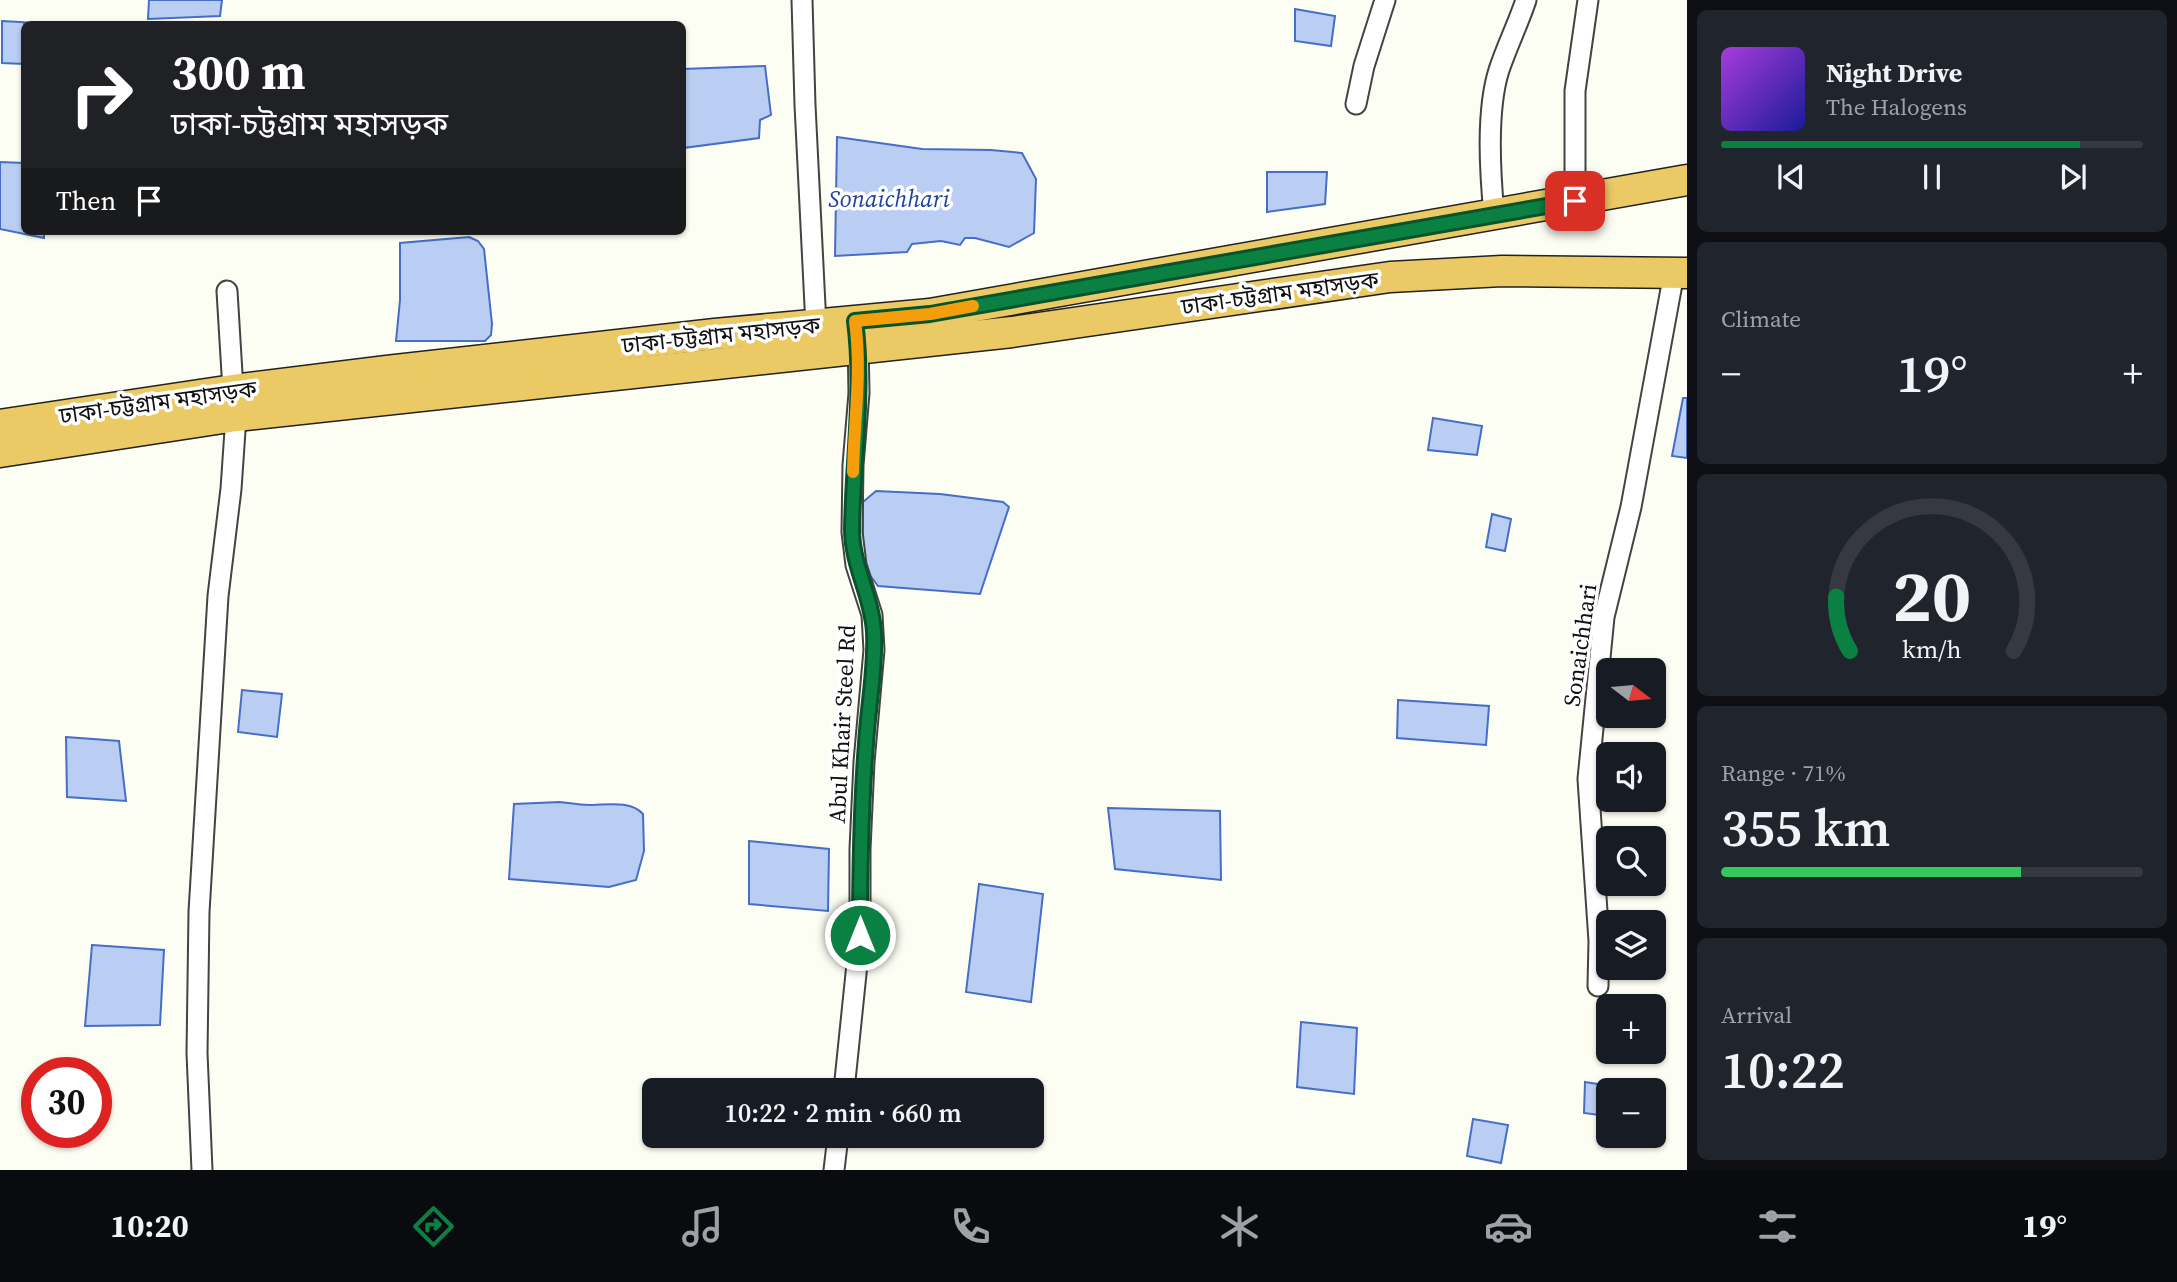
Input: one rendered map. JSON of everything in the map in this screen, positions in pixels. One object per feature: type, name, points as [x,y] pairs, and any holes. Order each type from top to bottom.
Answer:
[{"type":"highway","name":"ঢাকা-চট্টগ্রাম মহাসড়ক","points":[[0,452],[234,403],[715,334],[816,326],[857,334],[930,314],[1687,180]]},
{"type":"highway","name":"ঢাকা-চট্টগ্রাম মহাসড়ক","points":[[0,425],[234,403],[857,334],[1042,328],[1390,277],[1502,271],[1680,273]]},
{"type":"highway","points":[[1035,295],[1042,328]]},
{"type":"street","points":[[802,0],[816,326]]},
{"type":"street","points":[[1356,104],[1364,66],[1385,0]]},
{"type":"street","points":[[1493,215],[1490,127],[1498,72],[1526,0]]},
{"type":"street","points":[[1575,201],[1575,91],[1588,0]]},
{"type":"street","name":"Sonaichhari","points":[[1598,986],[1599,941],[1588,779],[1604,617],[1631,507],[1680,273]]},
{"type":"street","points":[[202,1170],[197,1053],[199,912],[218,596],[231,489],[234,403],[227,291]]},
{"type":"street","name":"Abul Khair Steel Rd","points":[[845,1078],[860,935],[864,762],[874,650],[872,615],[856,565],[852,532],[857,334]]},
{"type":"street","points":[[834,1170],[837,1148]]},
{"type":"water","points":[[149,0],[222,0],[220,16],[148,19]]},
{"type":"water","points":[[1295,9],[1335,16],[1331,46],[1295,41]]},
{"type":"water","points":[[2,21],[21,22],[21,64],[2,63]]},
{"type":"water","points":[[765,66],[771,115],[760,120],[759,138],[686,148],[686,69]]},
{"type":"water","name":"Sonaichhari","points":[[837,137],[922,149],[1022,153],[1036,179],[1034,233],[1009,247],[965,238],[960,245],[941,241],[912,244],[907,252],[835,256]]},
{"type":"water","points":[[0,162],[21,163],[21,233],[0,229]]},
{"type":"water","points":[[1267,172],[1327,172],[1325,204],[1267,212]]},
{"type":"water","points":[[469,237],[478,241],[484,249],[491,335],[485,341],[396,341],[400,300],[400,243]]},
{"type":"water","points":[[1683,398],[1687,398],[1687,458],[1672,456]]},
{"type":"water","points":[[1433,418],[1482,426],[1477,455],[1428,450]]},
{"type":"water","points":[[876,491],[940,494],[1003,502],[1009,507],[980,594],[878,586],[863,566],[863,502]]},
{"type":"water","points":[[1492,514],[1511,519],[1505,551],[1486,547]]},
{"type":"water","points":[[242,690],[282,694],[277,737],[238,732]]},
{"type":"water","points":[[1398,700],[1489,706],[1486,745],[1397,738]]},
{"type":"water","points":[[66,737],[119,741],[126,801],[67,797]]},
{"type":"water","points":[[560,802],[625,805],[643,814],[644,851],[636,880],[609,887],[509,879],[514,804]]},
{"type":"water","points":[[1108,808],[1220,811],[1221,880],[1115,869]]},
{"type":"water","points":[[749,841],[829,849],[828,911],[749,904]]},
{"type":"water","points":[[979,884],[1043,894],[1031,1002],[966,992]]},
{"type":"water","points":[[92,945],[164,950],[160,1025],[85,1026]]},
{"type":"water","points":[[1301,1022],[1357,1028],[1354,1094],[1297,1087]]},
{"type":"water","points":[[1585,1082],[1596,1084],[1596,1115],[1584,1113]]},
{"type":"water","points":[[1473,1119],[1508,1125],[1501,1163],[1467,1156]]},
{"type":"slow traffic","points":[[853,472],[859,393],[859,347],[855,321],[930,314],[973,306]]},
{"type":"route","points":[[860,935],[864,762],[874,632],[872,615],[853,552],[853,465],[859,393],[859,347],[855,321],[930,314],[1575,201]]}]
